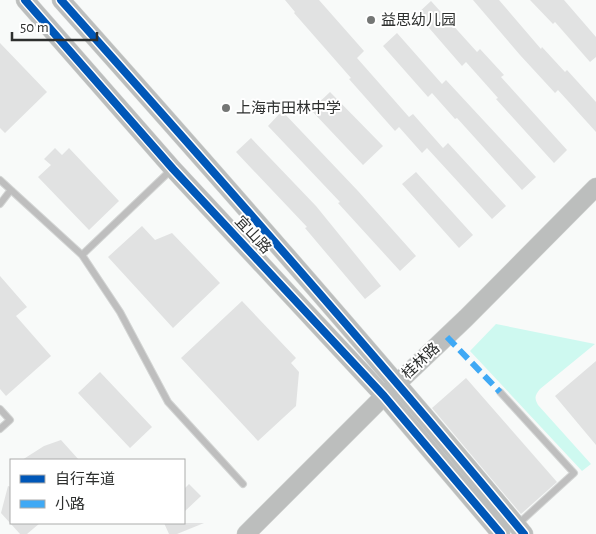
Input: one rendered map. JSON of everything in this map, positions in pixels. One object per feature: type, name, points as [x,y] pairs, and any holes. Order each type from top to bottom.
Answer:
[{"type":"main road","name":"宜山路","points":[[24,0],[173,168],[384,396],[513,531]]},
{"type":"main road","name":"宜山路","points":[[61,0],[225,183],[398,383],[513,531]]},
{"type":"main road","name":"桂林路","points":[[246,534],[384,396],[466,318],[596,187]]},
{"type":"lane","points":[[82,255],[173,168]]},
{"type":"lane","points":[[0,180],[82,255],[120,312],[168,402],[243,484]]},
{"type":"lane","points":[[0,204],[10,191]]},
{"type":"lane","points":[[500,392],[574,473],[513,531]]},
{"type":"lane","points":[[0,409],[10,420],[0,429]]},
{"type":"green space","points":[[496,324],[595,344],[540,389],[536,397],[538,405],[591,464],[582,471],[470,351]]},
{"type":"building","points":[[285,0],[319,0],[364,51],[357,58],[409,117],[413,114],[443,148],[448,143],[506,206],[492,219],[427,148],[422,153],[399,127],[395,131],[349,79],[351,78],[294,13]]},
{"type":"building","points":[[473,0],[499,0],[541,49],[542,47],[565,72],[567,70],[596,102],[596,132],[558,90],[555,93]]},
{"type":"building","points":[[530,0],[564,0],[596,37],[596,57],[590,62],[555,22],[553,24]]},
{"type":"building","points":[[431,1],[477,52],[480,49],[504,75],[501,77],[567,150],[554,163],[496,99],[498,98],[466,62],[462,66],[417,14]]},
{"type":"building","points":[[397,33],[442,84],[446,80],[536,177],[522,190],[457,118],[455,119],[432,93],[428,97],[383,46]]},
{"type":"building","points":[[0,43],[47,92],[5,133],[0,128]]},
{"type":"building","points":[[330,92],[383,146],[363,165],[311,110]]},
{"type":"building","points":[[282,111],[358,191],[416,256],[400,271],[338,203],[340,202],[268,126]]},
{"type":"building","points":[[251,138],[316,206],[381,286],[365,299],[305,228],[307,227],[236,152]]},
{"type":"building","points":[[55,148],[62,155],[69,148],[119,201],[89,230],[38,177],[51,165],[44,159]]},
{"type":"building","points":[[416,172],[473,235],[459,248],[402,184]]},
{"type":"building","points":[[142,226],[155,240],[172,233],[220,283],[173,328],[108,257]]},
{"type":"building","points":[[0,276],[27,307],[16,316],[51,356],[6,396],[0,389]]},
{"type":"building","points":[[242,301],[296,358],[291,363],[299,372],[296,406],[258,441],[181,358]]},
{"type":"building","points":[[596,361],[596,445],[555,396]]},
{"type":"building","points":[[100,372],[152,427],[130,448],[78,393]]},
{"type":"building","points":[[466,378],[557,482],[521,514],[432,408]]},
{"type":"building","points":[[61,440],[78,459],[24,459],[44,446]]},
{"type":"building","points":[[189,484],[201,496],[185,511],[185,488]]},
{"type":"building","points":[[8,486],[10,487],[10,523],[1,513]]},
{"type":"building","points":[[204,523],[177,534],[169,534],[164,524]]},
{"type":"building","points":[[11,524],[39,524],[27,534],[20,534]]},
{"type":"marked path","points":[[447,337],[500,392]]},
{"type":"cycle path","points":[[25,0],[173,169],[384,396],[501,534]]},
{"type":"cycle path","points":[[61,0],[295,265],[524,534]]},
{"type":"place","name":"益思幼儿园","points":[[371,20]]},
{"type":"place","name":"上海市田林中学","points":[[226,108]]}]
